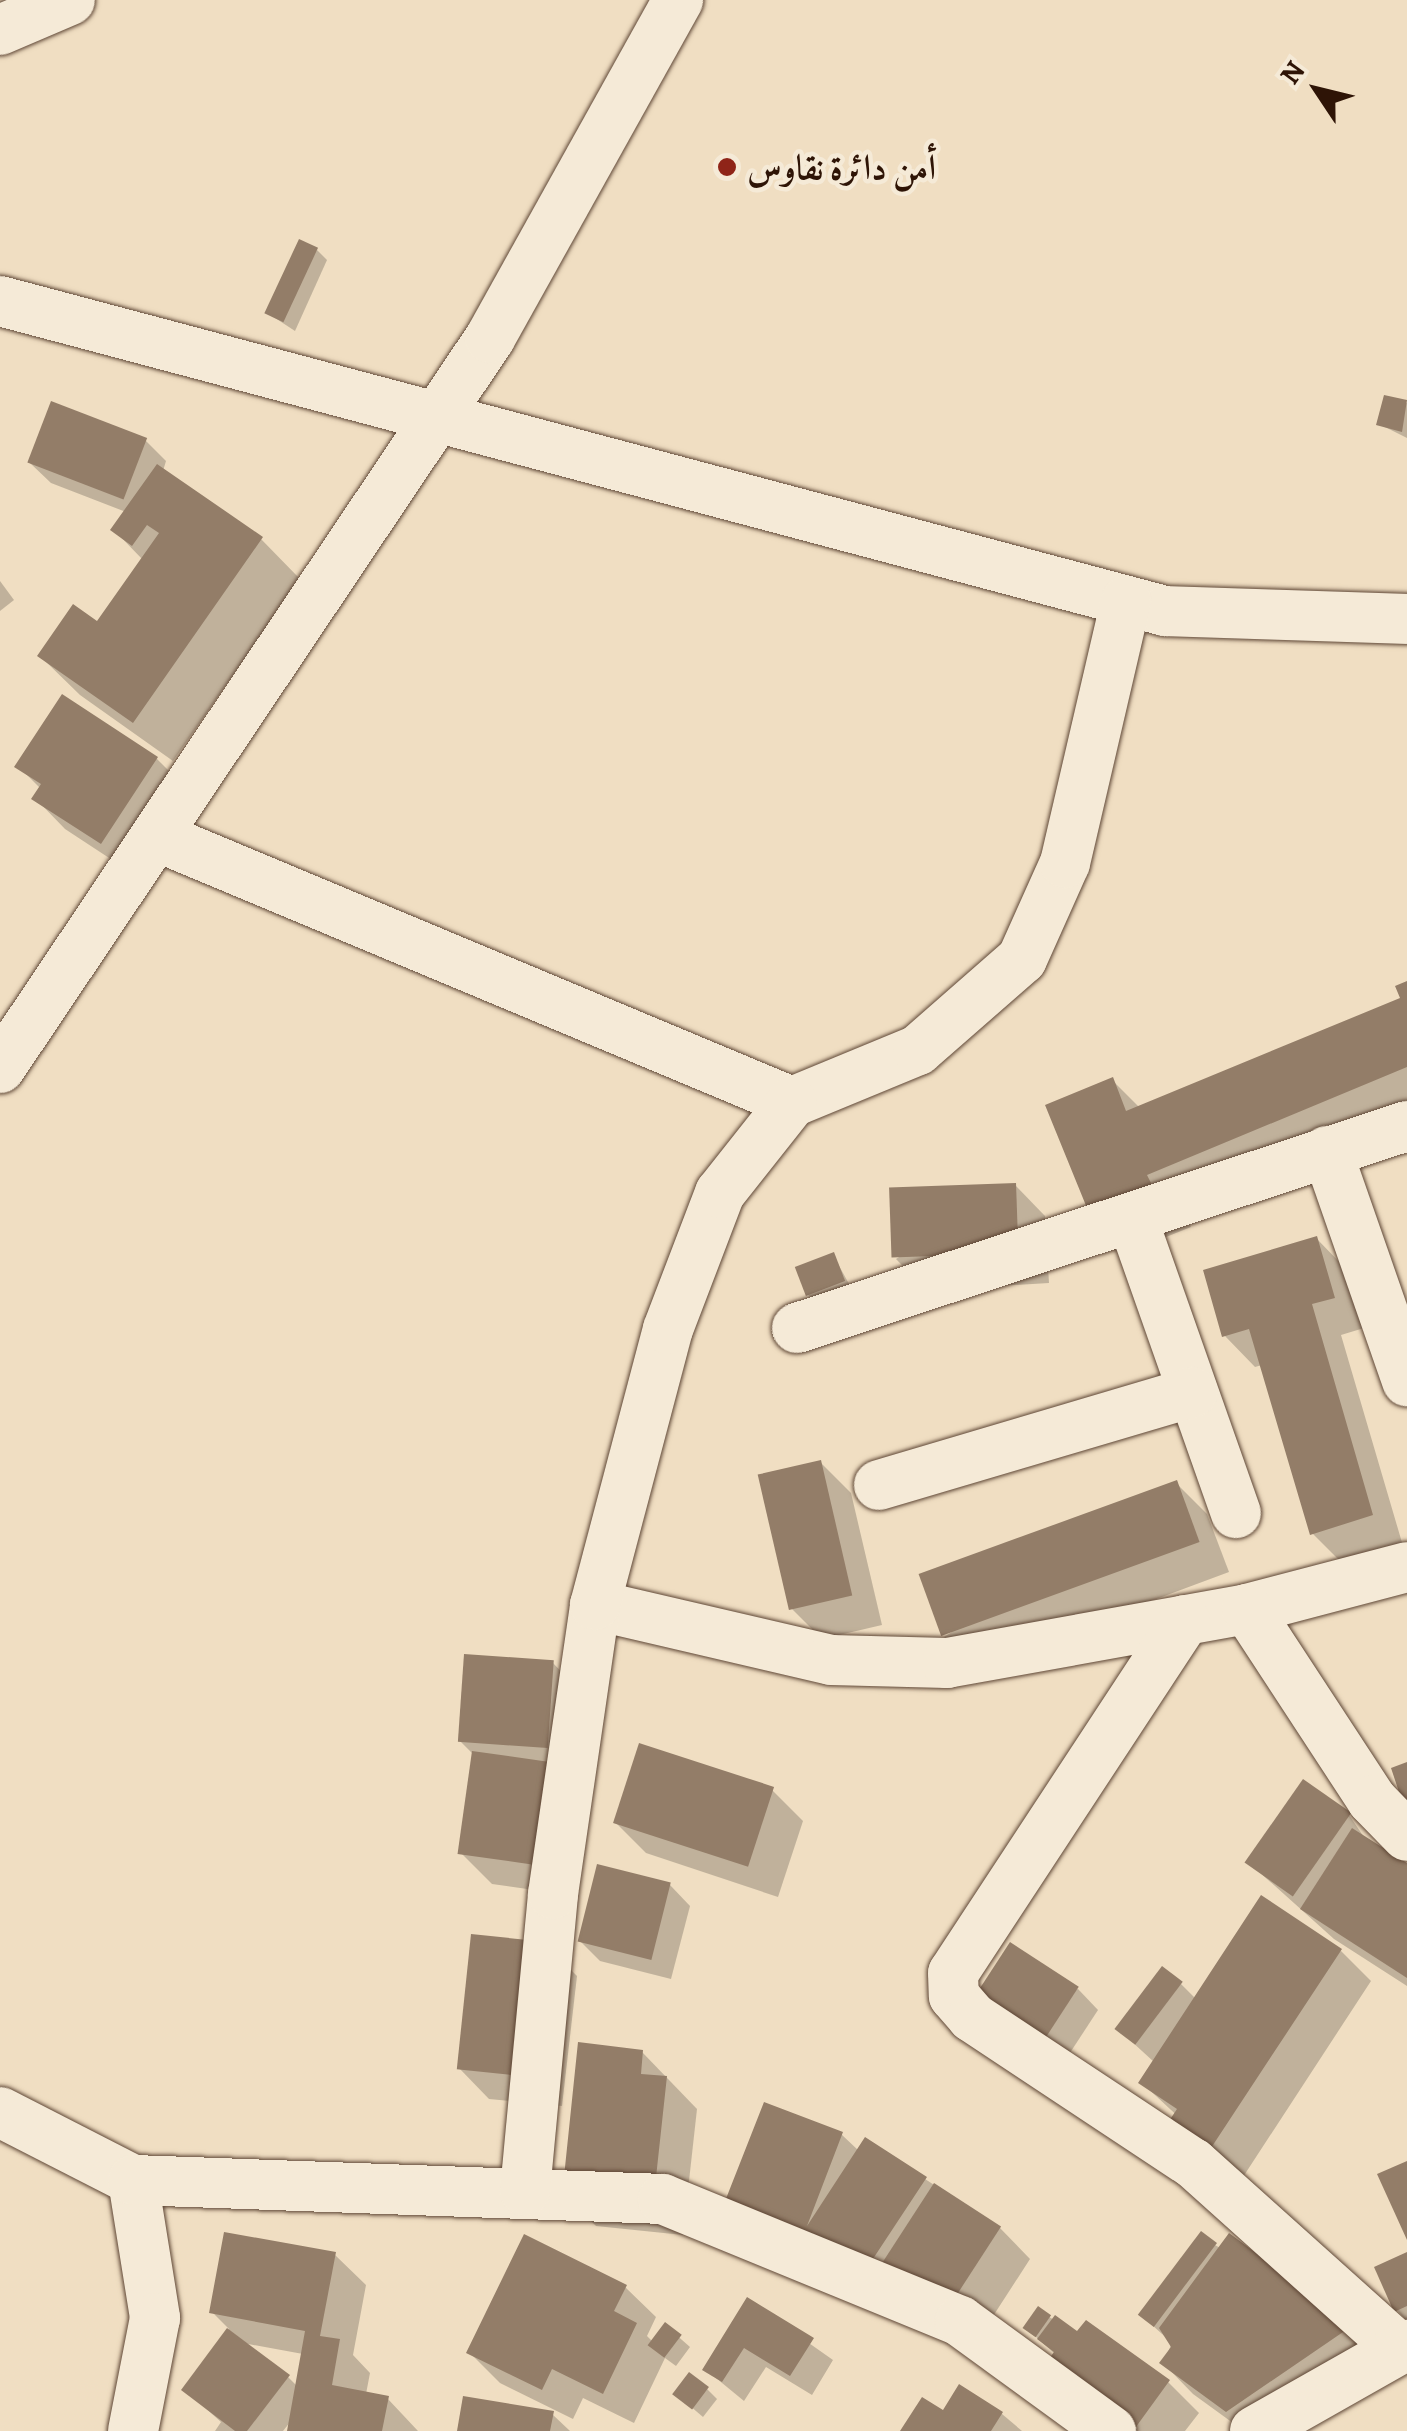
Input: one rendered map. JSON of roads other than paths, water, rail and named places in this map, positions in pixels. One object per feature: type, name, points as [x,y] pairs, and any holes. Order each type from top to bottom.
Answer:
[{"type":"street","points":[[0,30],[70,0]]},
{"type":"street","points":[[0,1068],[490,338],[678,0]]},
{"type":"street","points":[[0,300],[434,421],[1165,611],[1407,619]]},
{"type":"street","points":[[525,2191],[554,1894],[595,1605],[668,1328],[720,1193],[792,1102],[918,1050],[1022,960],[1065,863],[1126,601]]},
{"type":"street","points":[[156,836],[792,1102]]},
{"type":"street","points":[[797,1328],[1407,1126]]},
{"type":"street","points":[[1327,1151],[1407,1381]]},
{"type":"street","points":[[1132,1218],[1236,1512]]},
{"type":"street","points":[[879,1485],[1194,1392]]},
{"type":"street","points":[[595,1605],[830,1660],[948,1662],[1247,1608],[1407,1566]]},
{"type":"street","points":[[1247,1608],[1372,1800],[1407,1836]]},
{"type":"street","points":[[1185,1620],[953,1973],[954,1996],[972,2017],[1193,2162],[1403,2347],[1255,2431]]},
{"type":"street","points":[[0,2112],[133,2180],[525,2191],[663,2199],[960,2320],[1111,2431]]},
{"type":"street","points":[[133,2180],[155,2318],[133,2431]]},
{"type":"place","name":"أمن دائرة نقاوس","points":[[727,167]]}]
